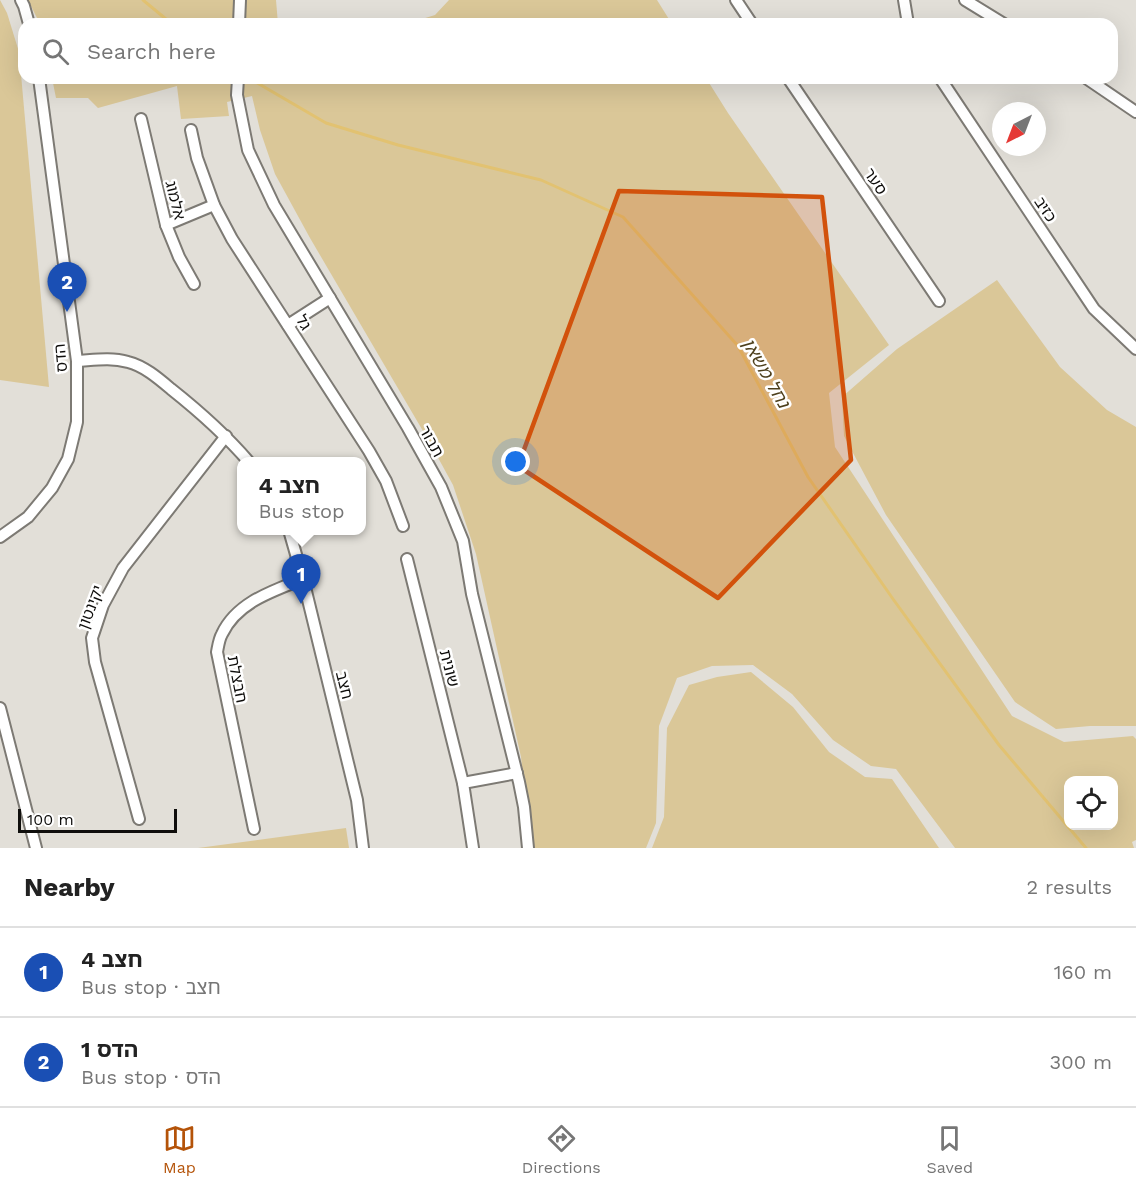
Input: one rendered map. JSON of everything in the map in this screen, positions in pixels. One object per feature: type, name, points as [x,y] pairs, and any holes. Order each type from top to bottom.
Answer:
[{"type":"street","points":[[21,0],[28,18]]},
{"type":"street","points":[[239,18],[240,0]]},
{"type":"street","points":[[736,0],[748,18]]},
{"type":"street","points":[[904,0],[907,18]]},
{"type":"street","points":[[965,0],[994,18]]},
{"type":"street","name":"הדס","points":[[0,537],[28,517],[52,488],[68,459],[77,422],[77,361],[40,84]]},
{"type":"street","name":"תבור","points":[[238,84],[237,95],[248,150],[274,205],[408,428],[441,487],[463,541],[472,594],[517,773],[524,807],[528,848]]},
{"type":"street","name":"סער","points":[[792,84],[939,301]]},
{"type":"street","name":"כזיב","points":[[944,84],[1094,309],[1136,349]]},
{"type":"street","points":[[1095,84],[1136,112]]},
{"type":"street","name":"אלמוג","points":[[141,119],[166,225],[179,257],[194,284]]},
{"type":"street","name":"גל","points":[[191,130],[197,158],[214,205],[232,239],[369,451],[386,481],[403,526]]},
{"type":"street","points":[[166,225],[214,205]]},
{"type":"street","points":[[288,325],[330,298]]},
{"type":"street","points":[[77,361],[106,358],[129,362],[151,373],[204,415],[245,457]]},
{"type":"street","name":"יקינטון","points":[[139,819],[95,662],[92,638],[103,605],[123,568],[226,436]]},
{"type":"street","name":"חצב","points":[[290,535],[357,800],[363,848]]},
{"type":"street","name":"שונית","points":[[407,559],[464,783],[473,848]]},
{"type":"street","name":"חבצלת","points":[[254,829],[217,652],[221,634],[234,615],[257,598],[303,579]]},
{"type":"street","points":[[0,708],[36,848]]},
{"type":"street","points":[[464,783],[517,773]]},
{"type":"highlighted area","points":[[619,191],[822,197],[851,460],[718,598],[518,466]]},
{"type":"shaded area","points":[[0,0],[7,13],[18,49],[18,84],[22,84],[49,387],[0,380]]},
{"type":"shaded area","points":[[28,0],[276,0],[278,18],[37,18]]},
{"type":"shaded area","points":[[449,0],[657,0],[668,18],[425,18],[435,15]]},
{"type":"shaded area","points":[[53,84],[710,84],[889,345],[829,393],[835,447],[1012,716],[1064,742],[1133,736],[1136,739],[1136,840],[1132,842],[1134,848],[955,848],[896,769],[871,766],[833,740],[792,694],[753,665],[712,666],[677,678],[659,726],[656,823],[646,848],[529,848],[521,757],[476,554],[453,485],[275,174],[260,130],[252,96],[227,102],[229,116],[181,119],[177,86],[98,108],[88,98],[56,98]]},
{"type":"shaded area","points":[[997,280],[1060,367],[1107,410],[1136,427],[1136,726],[1056,729],[1015,702],[886,515],[844,436],[842,397],[897,349]]},
{"type":"shaded area","points":[[751,672],[793,707],[829,752],[865,777],[892,779],[939,848],[652,848],[664,817],[667,728],[689,685],[717,677]]},
{"type":"shaded area","points":[[346,828],[349,848],[198,848]]},
{"type":"waterway","name":"נחל משאן","points":[[143,0],[165,18]]},
{"type":"waterway","name":"נחל משאן","points":[[259,84],[326,123],[398,145],[541,180],[623,217],[738,346],[808,477],[999,745],[1086,848]]},
{"type":"place","name":"הדס 1","points":[[67,312]]},
{"type":"place","name":"חצב 4","points":[[301,604]]}]
